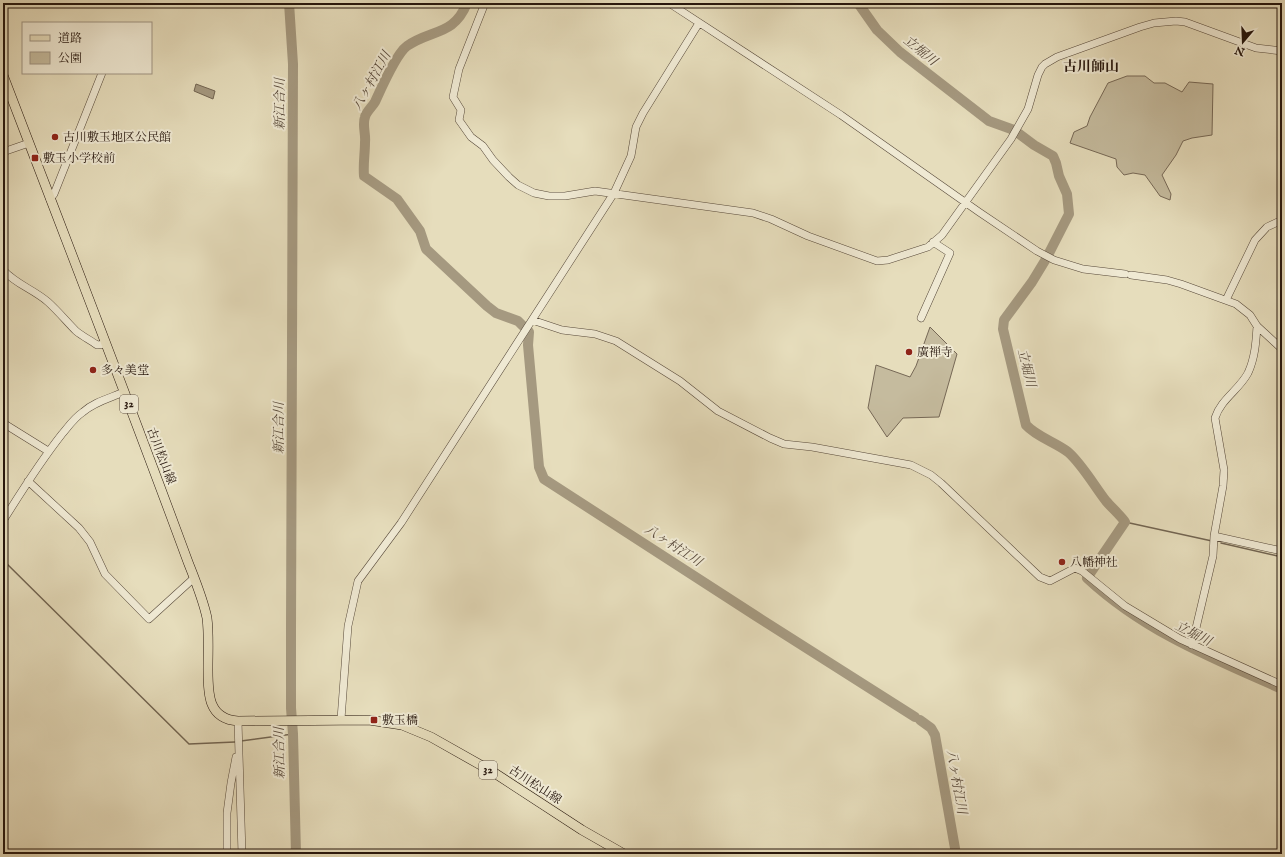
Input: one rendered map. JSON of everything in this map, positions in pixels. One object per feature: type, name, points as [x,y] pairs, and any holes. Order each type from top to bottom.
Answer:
[{"type":"main road","name":"古川松山線","points":[[3,75],[204,606],[208,630],[208,694],[212,705],[218,713],[231,720],[241,721]]},
{"type":"main road","name":"古川松山線","points":[[341,719],[388,722],[402,725],[431,737],[493,772],[582,830],[624,854]]},
{"type":"main road","name":"32","points":[[241,721],[341,719]]},
{"type":"street","points":[[485,3],[459,69],[453,97],[461,110],[459,120],[471,137],[483,146],[493,160],[518,184],[534,193],[550,196],[565,196],[595,191],[753,213],[771,219],[808,236],[878,262],[928,247],[942,234],[1021,123],[1032,99],[1038,75],[1045,64],[1057,58],[1140,27],[1154,23],[1176,21],[1185,22],[1256,48],[1282,51]]},
{"type":"street","points":[[669,3],[841,115],[1037,251],[1054,260],[1083,269],[1174,282],[1226,300],[1244,309],[1257,326],[1282,349]]},
{"type":"street","points":[[341,719],[348,626],[358,581],[400,523],[614,193],[631,156],[636,127],[643,113],[699,23]]},
{"type":"street","points":[[50,199],[54,194],[102,74]]},
{"type":"street","points":[[3,152],[29,143]]},
{"type":"street","points":[[1226,300],[1255,240],[1267,227],[1282,220]]},
{"type":"street","points":[[921,318],[950,253],[933,242]]},
{"type":"street","points":[[3,270],[9,277],[21,286],[31,289],[48,302],[78,332],[97,345],[106,344]]},
{"type":"street","points":[[532,320],[562,330],[595,334],[616,341],[680,381],[718,411],[784,444],[812,447],[911,465],[919,468],[931,474],[1040,577],[1050,581],[1075,568],[1082,571],[1125,606],[1149,621],[1192,645],[1282,685]]},
{"type":"street","points":[[1192,645],[1213,556],[1214,536],[1223,486],[1224,470],[1215,418],[1218,410],[1248,373],[1256,347],[1257,326]]},
{"type":"street","points":[[3,521],[48,451],[74,419],[93,405],[124,392]]},
{"type":"street","points":[[3,423],[48,451]]},
{"type":"street","points":[[28,481],[79,528],[90,542],[105,574],[149,619],[194,578]]},
{"type":"street","points":[[1214,536],[1282,551]]},
{"type":"street","points":[[227,854],[227,813],[241,721]]},
{"type":"street","points":[[238,747],[242,854]]},
{"type":"green space","points":[[1127,76],[1145,76],[1154,83],[1165,83],[1182,92],[1189,82],[1213,84],[1212,135],[1183,141],[1176,155],[1162,175],[1171,194],[1170,200],[1160,196],[1145,175],[1133,173],[1124,175],[1117,167],[1116,159],[1070,143],[1074,132],[1087,126],[1090,117],[1108,83]]},
{"type":"green space","points":[[930,327],[957,354],[939,417],[903,418],[887,437],[868,408],[876,365],[910,377],[916,366]]},
{"type":"shaded area","points":[[196,84],[215,91],[213,99],[194,91]]},
{"type":"waterway","name":"新江合川","points":[[289,3],[293,64],[291,708],[296,854]]},
{"type":"waterway","name":"八ヶ村江川","points":[[467,3],[462,14],[449,27],[407,46],[398,56],[375,102],[364,120],[364,176],[397,199],[420,231],[426,249],[487,306],[496,313],[518,321],[523,326]]},
{"type":"waterway","name":"立堀川","points":[[858,3],[877,30],[900,52],[989,121],[1014,130],[1034,145],[1053,156],[1056,163],[1059,176],[1067,194],[1069,214],[1046,259],[1032,282],[1004,320],[1003,329],[1026,425],[1035,433],[1068,452],[1083,469],[1106,501],[1125,522],[1087,578],[1109,597],[1155,628],[1180,642],[1282,689]]},
{"type":"waterway","name":"八ヶ村江川","points":[[527,329],[529,332],[528,345],[539,467],[544,479],[915,717]]},
{"type":"waterway","points":[[1125,522],[1212,541]]},
{"type":"waterway","points":[[1221,543],[1282,557]]},
{"type":"waterway","points":[[3,560],[189,744],[235,742]]},
{"type":"waterway","name":"八ヶ村江川","points":[[920,720],[931,728],[935,735],[956,854]]},
{"type":"waterway","points":[[241,741],[293,734]]},
{"type":"place","name":"古川敷玉地区公民館","points":[[55,137]]},
{"type":"place","name":"敷玉小学校前","points":[[35,158]]},
{"type":"place","name":"廣禅寺","points":[[909,352]]},
{"type":"place","name":"多々美堂","points":[[93,370]]},
{"type":"place","name":"八幡神社","points":[[1062,562]]},
{"type":"place","name":"敷玉橋","points":[[374,720]]},
{"type":"district","name":"古川師山","points":[[1091,67]]}]
